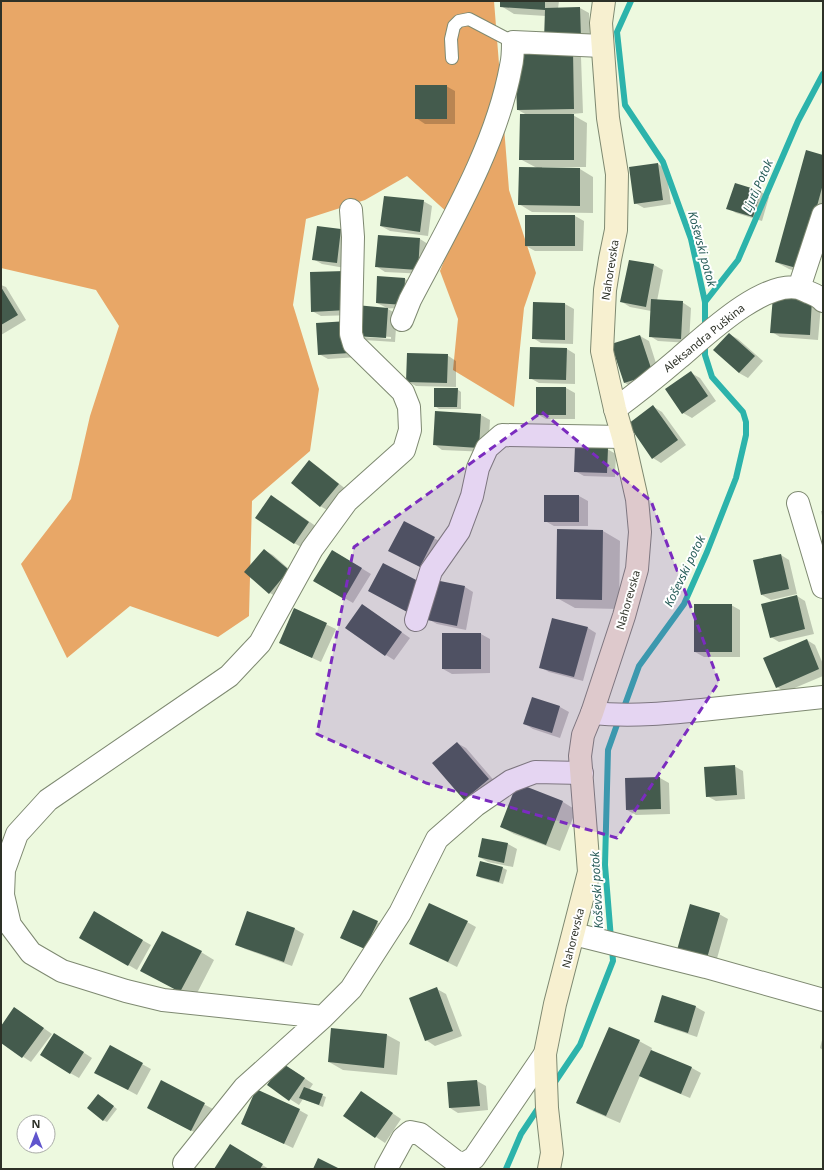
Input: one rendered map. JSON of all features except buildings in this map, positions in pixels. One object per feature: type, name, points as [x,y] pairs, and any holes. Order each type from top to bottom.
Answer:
[{"type":"street","name":"Nahorevska","points":[[550,1161],[545,1059],[556,1004],[589,872],[580,756],[583,735],[599,713],[637,569],[640,532],[637,499],[602,352],[605,290],[616,230],[617,174],[608,118],[602,46],[601,23],[604,1]]},
{"type":"street","points":[[402,320],[410,300],[479,164],[500,112],[511,66],[513,42],[602,46]]},
{"type":"street","points":[[323,1017],[163,1000],[126,991],[62,971],[31,953],[10,925],[3,895],[4,870],[17,834],[48,800],[229,676],[260,643],[312,549],[347,501],[404,450],[410,430],[409,407],[403,392],[354,344],[353,340],[352,210]]},
{"type":"street","points":[[799,288],[823,215]]},
{"type":"street","name":"Aleksandra Puškina","points":[[615,409],[724,320],[749,302],[766,294],[785,288],[799,288],[820,297],[823,301]]},
{"type":"street","points":[[416,620],[431,571],[459,532],[472,496],[478,468],[487,448],[502,435],[623,437]]},
{"type":"street","points":[[798,503],[823,587]]},
{"type":"street","points":[[599,713],[644,715],[823,697]]},
{"type":"street","points":[[184,1163],[244,1088],[352,989],[400,913],[438,839],[476,805],[511,781],[535,772],[582,773]]},
{"type":"street","points":[[574,934],[706,967],[823,1000]]},
{"type":"street","points":[[386,1169],[403,1138],[410,1132],[420,1134],[455,1161],[464,1164],[474,1158],[545,1059]]},
{"type":"lane","points":[[452,58],[451,39],[454,26],[459,21],[470,19],[513,42]]},
{"type":"highlighted area","points":[[542,412],[651,501],[719,682],[617,838],[426,783],[317,734],[354,547]]},
{"type":"shaded area","points":[[1,1],[494,1],[509,190],[536,273],[524,308],[514,407],[453,370],[458,319],[440,271],[459,223],[407,176],[365,200],[306,219],[293,305],[319,389],[310,451],[252,501],[249,616],[218,637],[130,606],[67,658],[21,564],[71,499],[90,416],[119,326],[96,290],[1,268]]},
{"type":"waterway","name":"Koševski potok","points":[[631,1],[617,32],[625,105],[663,162],[691,239],[705,302],[705,328]]},
{"type":"waterway","name":"Ljuti Potok","points":[[705,302],[738,260],[798,121],[823,74]]},
{"type":"waterway","name":"Koševski potok","points":[[623,710],[639,666],[684,604],[707,552],[736,478],[746,435],[746,422],[743,412],[712,377],[705,355],[705,343]]},
{"type":"waterway","name":"Koševski potok","points":[[611,939],[605,865],[608,750],[619,719]]},
{"type":"waterway","name":"Koševski potok","points":[[553,1085],[580,1045],[613,961],[612,948]]},
{"type":"waterway","name":"Koševski potok","points":[[506,1169],[521,1134],[541,1104]]}]
